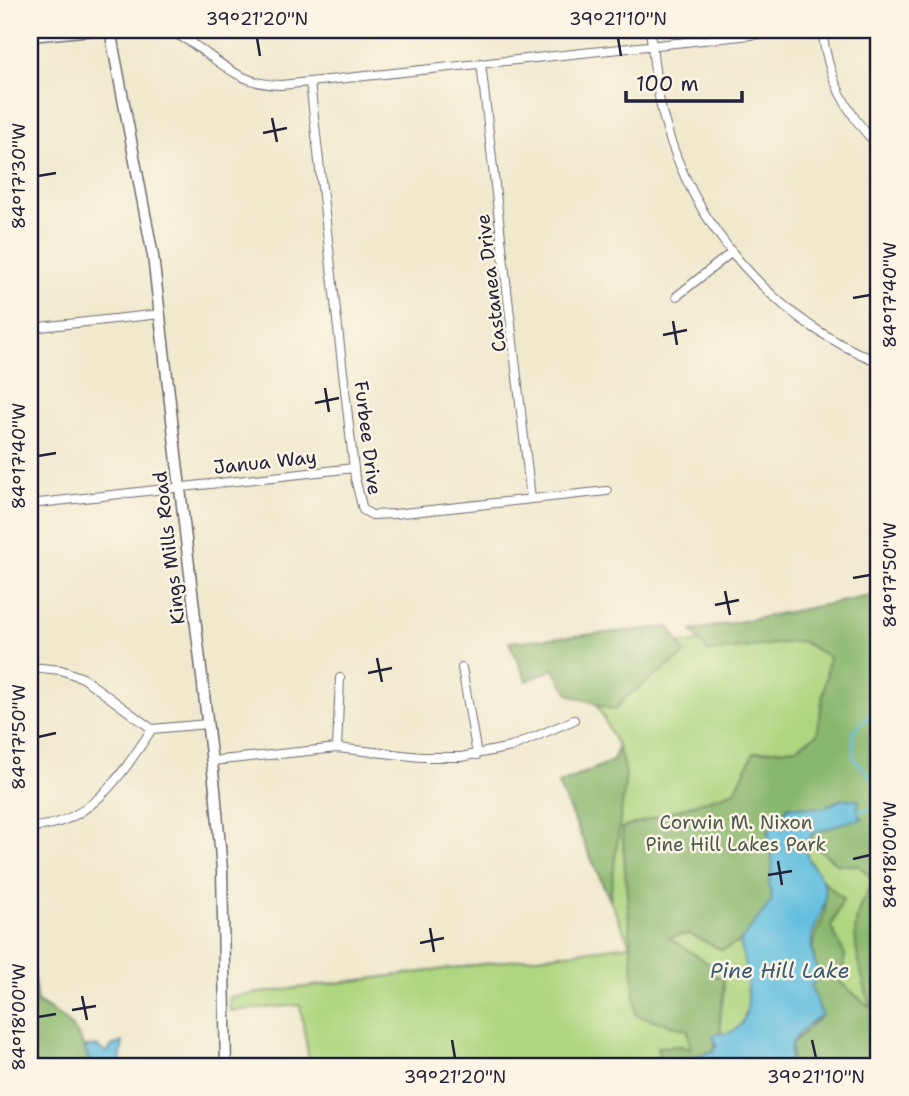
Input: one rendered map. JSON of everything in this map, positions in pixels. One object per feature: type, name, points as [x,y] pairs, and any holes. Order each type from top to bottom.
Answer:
[{"type":"street","points":[[30,36],[92,30]]},
{"type":"street","name":"Kings Mills Road","points":[[110,30],[153,256],[212,761],[221,855],[226,1066]]},
{"type":"street","points":[[166,30],[191,41],[227,70],[250,80],[272,85],[797,30]]},
{"type":"street","points":[[191,41],[198,30]]},
{"type":"street","points":[[650,30],[663,117],[676,155],[698,202],[732,252],[769,293],[810,325],[879,362]]},
{"type":"street","points":[[822,30],[827,64],[839,96],[854,120],[879,147]]},
{"type":"street","name":"Castanea Drive","points":[[481,63],[531,499]]},
{"type":"street","name":"Furbee Drive","points":[[310,82],[354,468],[358,500],[363,510],[372,515],[607,491]]},
{"type":"street","points":[[677,296],[732,252]]},
{"type":"street","points":[[30,328],[161,314]]},
{"type":"street","name":"Janua Way","points":[[30,504],[354,468]]},
{"type":"street","points":[[30,667],[61,670],[83,678],[152,729],[207,724]]},
{"type":"street","points":[[462,667],[477,755]]},
{"type":"street","points":[[337,748],[340,678]]},
{"type":"street","points":[[212,761],[337,748],[438,758],[477,755],[511,747],[574,720]]},
{"type":"street","points":[[30,827],[65,819],[100,799],[127,767],[152,729]]},
{"type":"green space","points":[[875,595],[879,624],[879,1066],[792,1066],[791,1045],[822,1015],[811,987],[819,974],[813,945],[825,909],[823,881],[843,899],[831,927],[845,955],[841,983],[870,1007],[858,957],[856,927],[858,912],[875,881],[859,866],[837,864],[807,840],[813,833],[847,821],[862,819],[842,799],[823,808],[789,806],[768,832],[773,865],[769,885],[772,900],[740,942],[722,950],[689,934],[669,937],[711,965],[713,975],[723,978],[720,1020],[722,1034],[716,1034],[714,1051],[661,1066],[657,1047],[680,1046],[690,1049],[688,1030],[636,1015],[622,828],[735,791],[754,752],[796,748],[817,734],[829,657],[801,641],[708,652],[692,631]]},
{"type":"green space","points":[[670,627],[685,654],[625,698],[615,710],[570,695],[553,669],[527,681],[509,642]]},
{"type":"green space","name":"Corwin M. Nixon Pine Hill Lakes Park","points":[[879,631],[879,1066],[310,1066],[300,1005],[230,1011],[229,997],[630,945],[558,784],[613,761],[618,747],[570,650]]},
{"type":"green space","points":[[618,747],[626,774],[610,900],[558,784],[613,761]]},
{"type":"green space","points":[[30,955],[37,1002],[65,1020],[77,1034],[90,1065],[30,1066]]},
{"type":"water","name":"Pine Hill Lake","points":[[842,799],[859,800],[857,812],[863,819],[813,833],[806,847],[808,858],[825,888],[825,902],[812,937],[813,956],[819,974],[811,987],[822,1015],[794,1040],[787,1066],[662,1066],[714,1051],[717,1046],[713,1038],[716,1034],[731,1032],[740,1025],[746,1014],[747,985],[740,942],[772,900],[769,885],[773,864],[768,832],[789,806],[823,808]]},
{"type":"water","points":[[123,1042],[120,1066],[91,1066],[85,1047],[97,1046],[106,1053],[113,1045]]},
{"type":"waterway","points":[[879,707],[853,731],[854,759],[879,786]]},
{"type":"waterway","points":[[856,812],[876,807],[879,796]]}]
